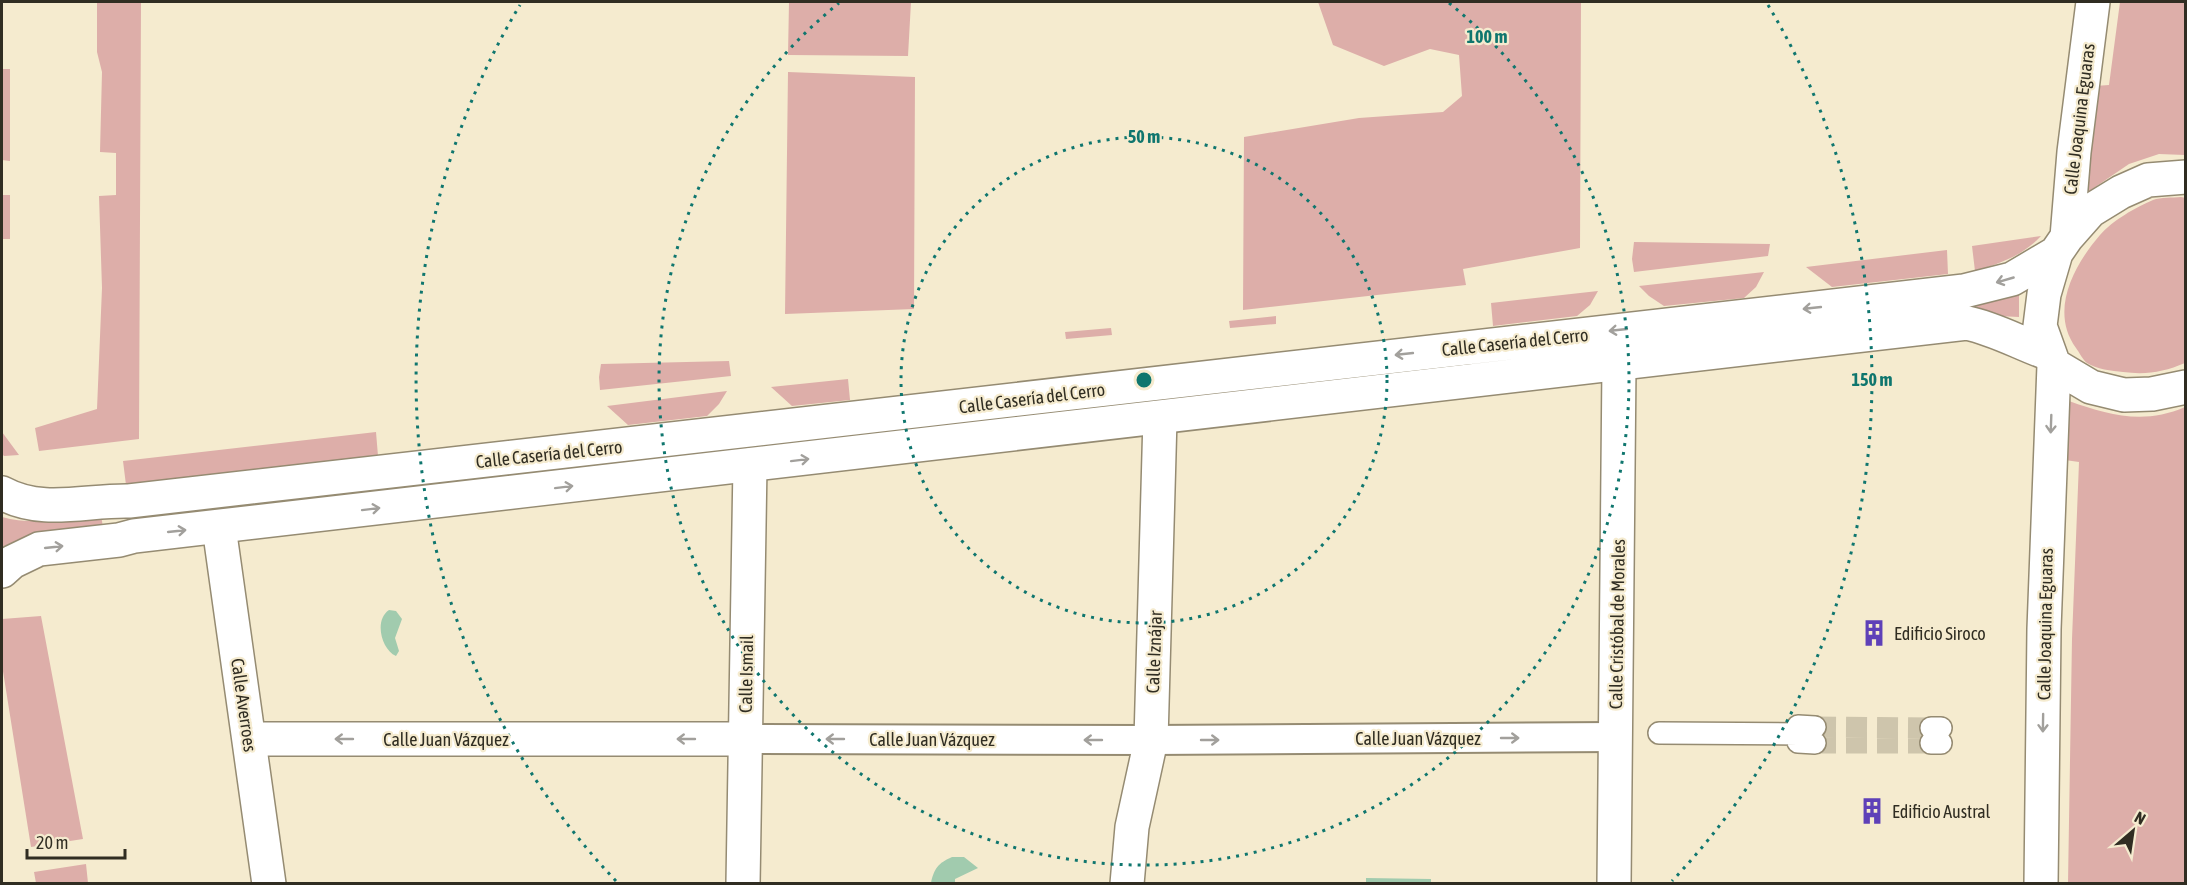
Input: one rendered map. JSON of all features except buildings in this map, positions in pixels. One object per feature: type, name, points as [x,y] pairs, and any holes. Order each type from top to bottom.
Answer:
[{"type":"main road","name":"Calle Joaquina Eguaras","points":[[2061,245],[2093,2]]},
{"type":"main road","points":[[2052,359],[2040,326],[2044,294],[2061,245],[2090,212],[2121,192],[2148,180],[2186,177]]},
{"type":"main road","name":"Calle Casería del Cerro","points":[[2,493],[26,502],[58,507],[129,501],[1952,292],[2012,279],[2061,245]]},
{"type":"main road","name":"Calle Casería del Cerro","points":[[2,571],[12,562],[39,549],[119,540],[134,536],[1966,323],[1989,327],[2025,345],[2052,359],[2091,387],[2124,395],[2152,394],[2186,387]]},
{"type":"main road","name":"Calle Joaquina Eguaras","points":[[2041,884],[2044,628],[2052,359]]},
{"type":"main road","name":"Calle Cristóbal de Morales","points":[[1614,884],[1619,365]]},
{"type":"main road","name":"Calle Iznájar","points":[[1127,884],[1132,827],[1151,740],[1160,418]]},
{"type":"main road","name":"Calle Ismail","points":[[743,884],[750,465]]},
{"type":"main road","name":"Calle Averroes","points":[[219,527],[269,884]]},
{"type":"main road","name":"Calle Juan Vázquez","points":[[249,739],[745,739]]},
{"type":"street","points":[[1659,733],[1809,735]]},
{"type":"street","name":"Calle Juan Vázquez","points":[[745,739],[1151,740],[1616,736]]},
{"type":"shaded area","points":[[97,2],[141,2],[139,439],[39,451],[35,428],[97,409],[102,288],[99,196],[116,195],[116,153],[100,152],[102,72],[97,52]]},
{"type":"shaded area","points":[[789,2],[911,2],[908,56],[788,55]]},
{"type":"shaded area","points":[[1318,2],[1581,2],[1580,248],[1463,269],[1466,285],[1243,310],[1244,137],[1359,118],[1443,112],[1462,96],[1459,55],[1430,49],[1384,66],[1333,45]]},
{"type":"shaded area","points":[[2120,2],[2185,2],[2185,155],[2159,154],[2129,164],[2082,196],[2095,86],[2109,85]]},
{"type":"shaded area","points":[[2,69],[10,69],[10,161],[2,160]]},
{"type":"shaded area","points":[[788,72],[915,77],[914,309],[785,314]]},
{"type":"shaded area","points":[[2,195],[10,195],[10,239],[2,239]]},
{"type":"shaded area","points":[[2186,198],[2185,363],[2162,371],[2131,373],[2099,368],[2087,363],[2068,334],[2065,319],[2068,289],[2081,260],[2105,230],[2132,210],[2153,200]]},
{"type":"shaded area","points":[[2041,236],[2011,258],[1975,271],[1972,246]]},
{"type":"shaded area","points":[[1634,242],[1770,244],[1768,256],[1634,272],[1632,259]]},
{"type":"shaded area","points":[[1947,250],[1948,274],[1832,287],[1806,267]]},
{"type":"shaded area","points":[[1764,272],[1756,287],[1744,298],[1664,306],[1639,286]]},
{"type":"shaded area","points":[[2019,284],[2019,317],[1977,315],[1976,297]]},
{"type":"shaded area","points":[[1598,291],[1590,305],[1577,316],[1493,326],[1491,303]]},
{"type":"shaded area","points":[[1276,316],[1276,324],[1230,328],[1229,321]]},
{"type":"shaded area","points":[[1111,328],[1112,335],[1066,339],[1065,332]]},
{"type":"shaded area","points":[[729,361],[731,376],[600,390],[601,364]]},
{"type":"shaded area","points":[[848,379],[850,400],[792,406],[771,387]]},
{"type":"shaded area","points":[[727,391],[719,404],[707,416],[628,425],[607,406]]},
{"type":"shaded area","points":[[2069,401],[2112,414],[2141,417],[2155,416],[2185,407],[2185,883],[2068,883],[2072,639],[2079,462],[2065,460]]},
{"type":"shaded area","points":[[2,432],[19,455],[4,456],[2,454]]},
{"type":"shaded area","points":[[376,432],[378,456],[126,485],[123,461]]},
{"type":"shaded area","points":[[101,514],[103,528],[39,536],[2,547],[2,517],[39,521]]},
{"type":"shaded area","points":[[389,610],[396,611],[402,619],[395,638],[399,651],[396,656],[386,647],[381,634],[382,620]]},
{"type":"shaded area","points":[[41,616],[83,839],[31,847],[2,665],[2,619]]},
{"type":"shaded area","points":[[952,857],[964,857],[978,868],[955,879],[955,883],[931,883],[937,867]]},
{"type":"shaded area","points":[[86,864],[88,883],[36,883],[34,872]]},
{"type":"shaded area","points":[[1366,878],[1431,879],[1431,883],[1366,884]]},
{"type":"tunnel","points":[[1815,727],[1931,728]]},
{"type":"tunnel","points":[[1815,743],[1931,743]]},
{"type":"place","name":"Edificio Siroco","points":[[1874,633]]},
{"type":"place","name":"Edificio Austral","points":[[1872,811]]}]
